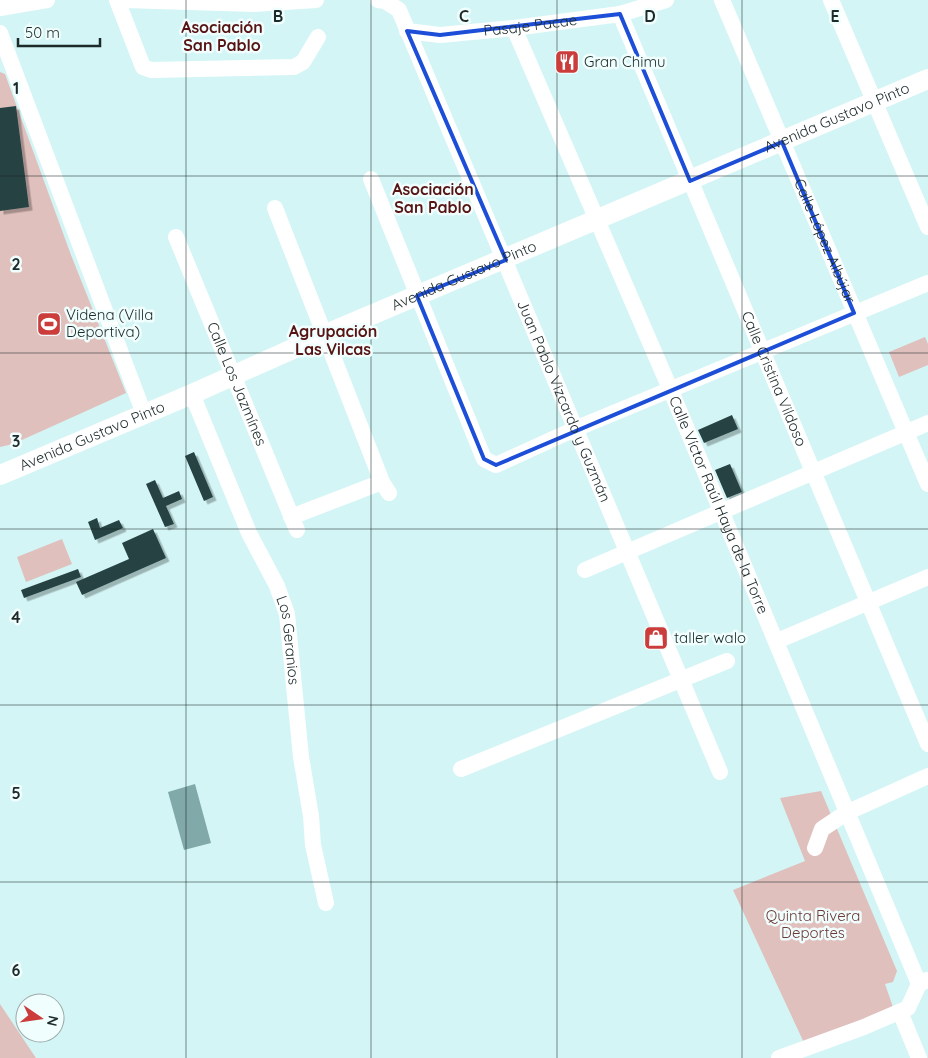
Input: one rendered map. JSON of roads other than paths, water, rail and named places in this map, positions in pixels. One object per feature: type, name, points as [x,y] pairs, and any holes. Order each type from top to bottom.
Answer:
[{"type":"main road","name":"Avenida Gustavo Pinto","points":[[0,475],[192,394],[324,335],[506,260],[928,79]]},
{"type":"street","points":[[0,8],[47,0]]},
{"type":"street","points":[[117,0],[143,67],[151,70],[294,67],[303,62],[318,37]]},
{"type":"street","points":[[125,0],[254,4],[316,0]]},
{"type":"street","points":[[378,0],[385,1],[399,10],[407,30]]},
{"type":"street","name":"Calle López Albújar","points":[[722,0],[928,484]]},
{"type":"street","points":[[831,0],[928,227]]},
{"type":"street","name":"Pasaje Pacae","points":[[407,30],[440,34],[514,28],[620,14],[656,1]]},
{"type":"street","name":"Calle Cristina Vildoso","points":[[620,14],[928,744]]},
{"type":"street","name":"Calle Víctor Raúl Haya de la Torre","points":[[514,28],[671,391],[720,511],[777,642],[846,813],[923,982]]},
{"type":"street","name":"Juan Pablo Vizcardo y Guzmán","points":[[407,30],[506,260],[720,772]]},
{"type":"street","points":[[0,33],[144,414]]},
{"type":"street","points":[[371,179],[484,459],[490,464],[496,464],[928,283]]},
{"type":"street","points":[[275,208],[324,335]]},
{"type":"street","name":"Calle Los Jazmínes","points":[[176,237],[294,524],[386,487],[324,335]]},
{"type":"street","name":"Los Geranios","points":[[192,394],[249,533],[277,586],[287,614],[301,758],[311,816],[313,845],[326,903]]},
{"type":"street","points":[[585,570],[928,424]]},
{"type":"street","points":[[777,642],[928,577]]},
{"type":"street","points":[[460,769],[727,662]]},
{"type":"street","points":[[815,848],[822,829],[846,813],[928,776]]},
{"type":"street","points":[[778,1058],[908,1008],[923,982]]},
{"type":"street","points":[[900,1012],[920,1058]]},
{"type":"water","points":[[195,784],[211,843],[184,850],[168,792]]},
{"type":"place","name":"Gran Chimu","points":[[567,62]]},
{"type":"place","name":"Videna (Villa Deportiva)","points":[[49,324]]},
{"type":"place","name":"taller walo","points":[[656,638]]},
{"type":"district","name":"Asociación San Pablo","points":[[222,36]]},
{"type":"district","name":"Asociación San Pablo","points":[[433,198]]},
{"type":"district","name":"Agrupación Las Vilcas","points":[[333,340]]},
{"type":"park label","name":"Quinta Rivera Deportes","points":[[813,924]]}]
